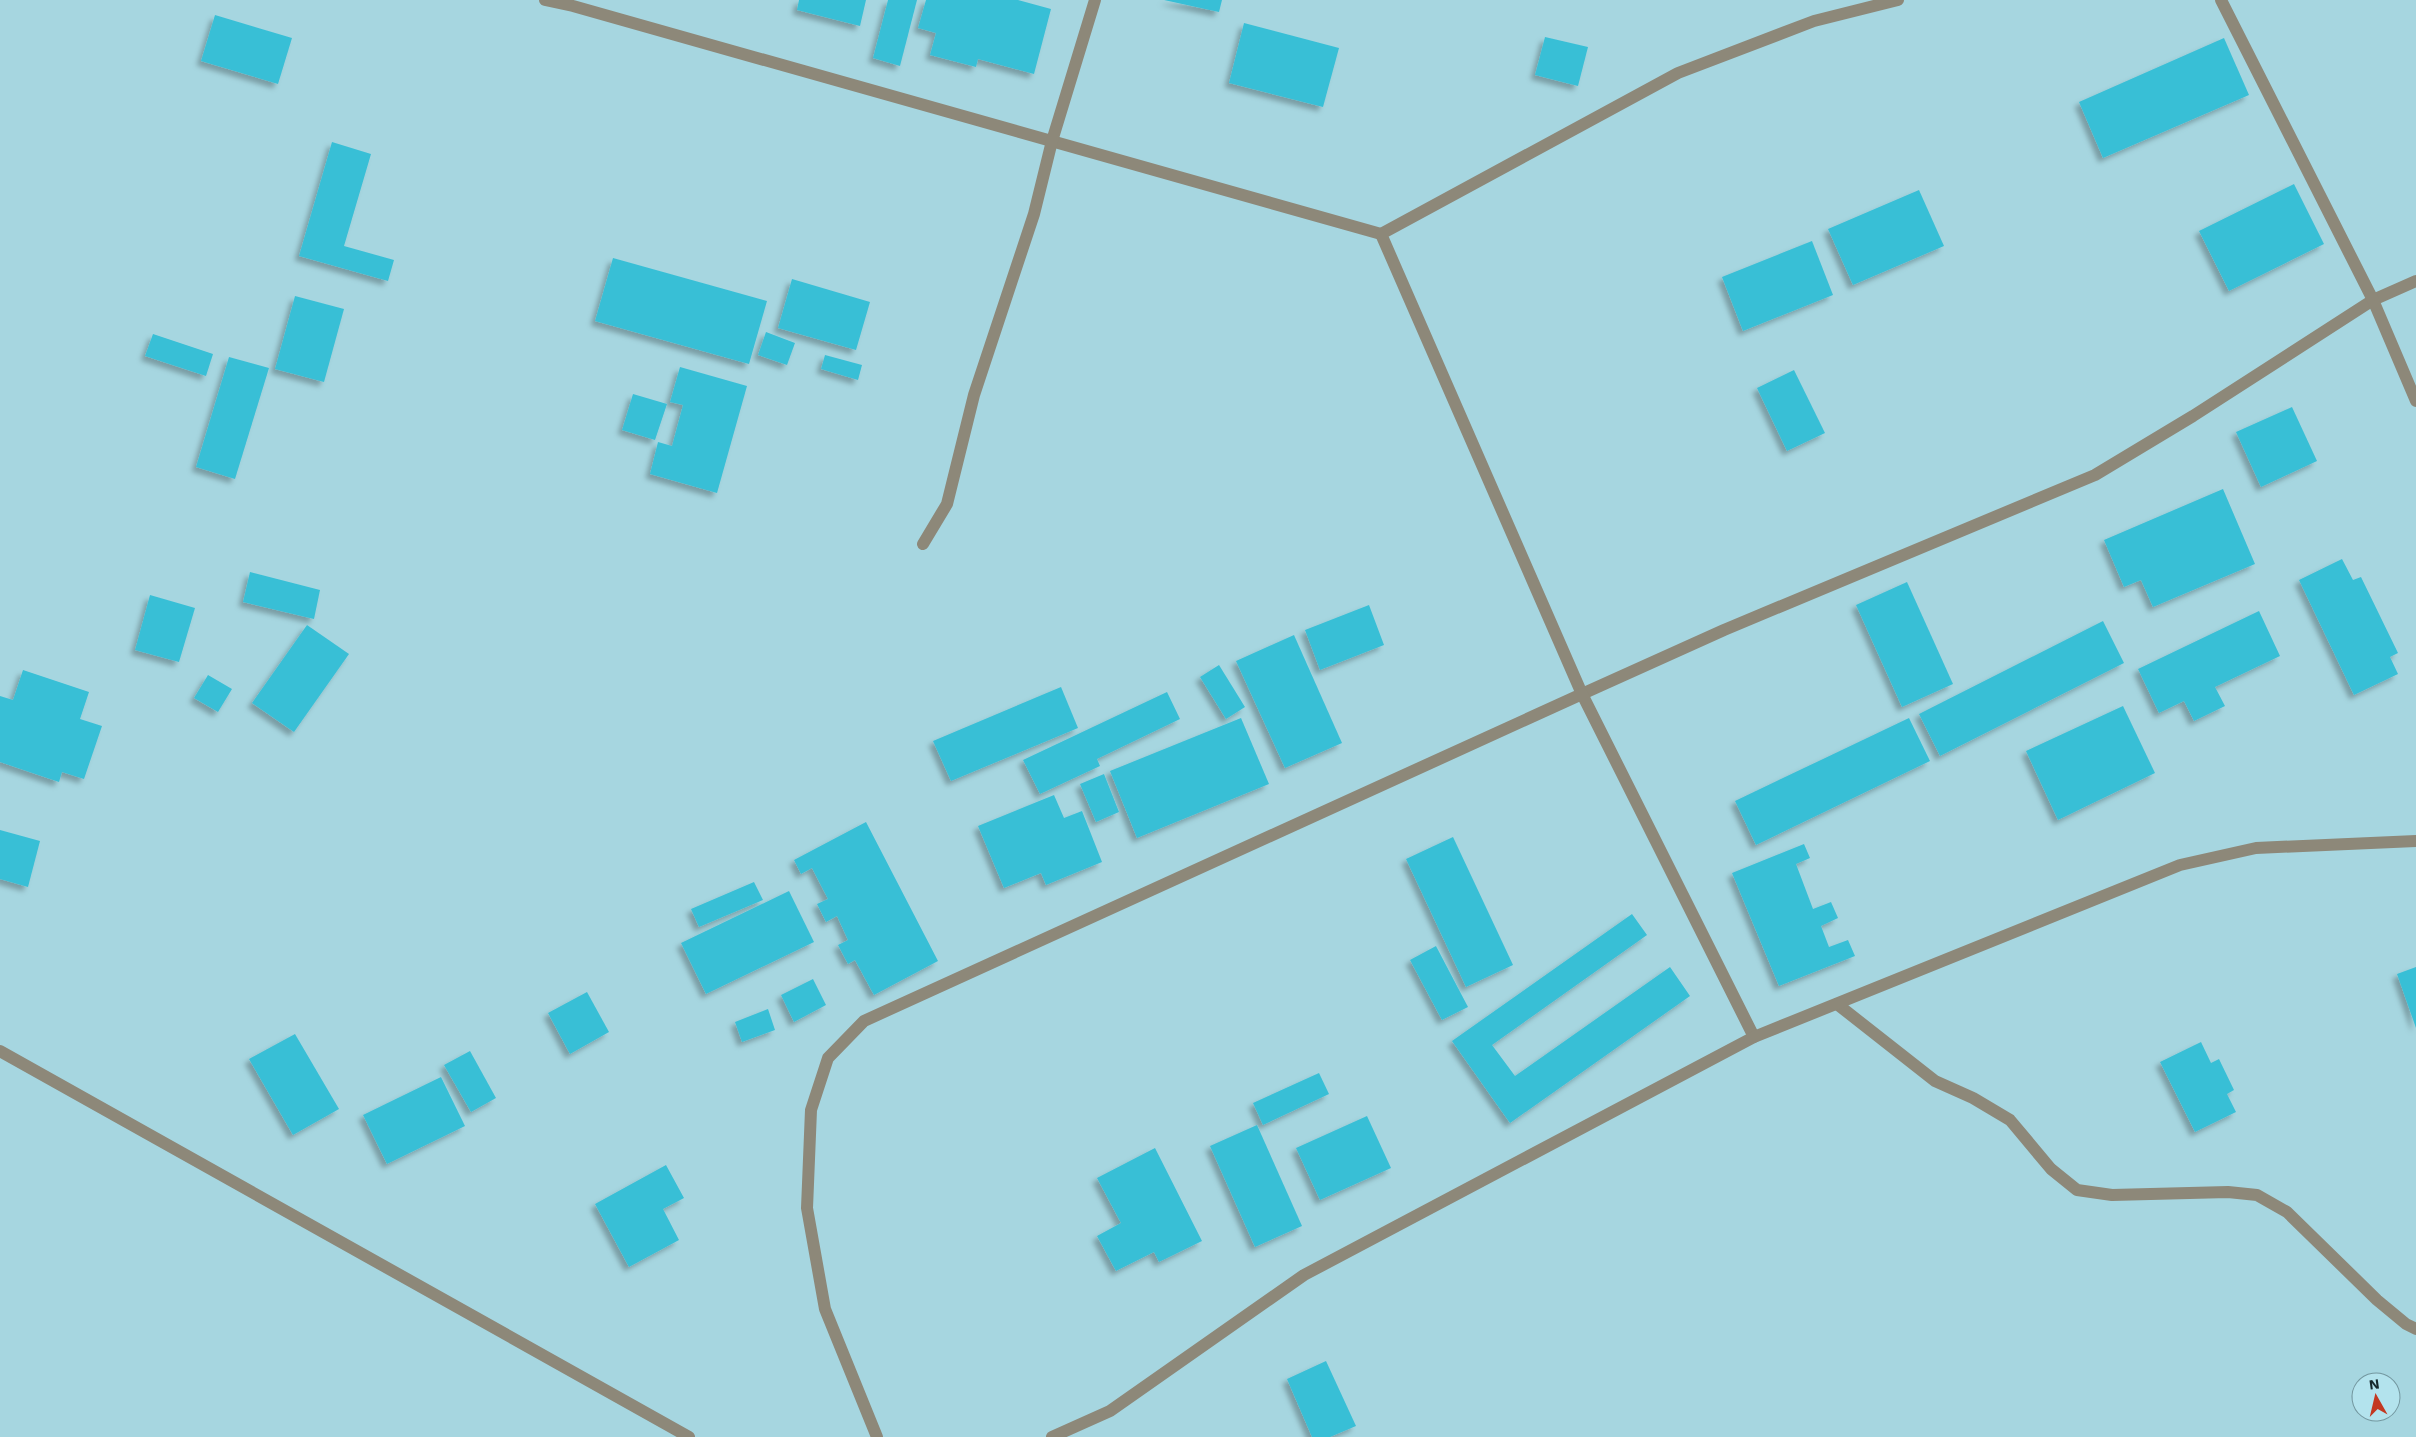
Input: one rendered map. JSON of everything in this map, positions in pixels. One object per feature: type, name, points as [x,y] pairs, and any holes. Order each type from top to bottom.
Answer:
[{"type":"street","points":[[545,0],[573,6],[1381,234],[1678,73],[1814,20],[1898,0]]},
{"type":"street","points":[[923,544],[947,504],[974,395],[1034,214],[1052,141],[1095,0]]},
{"type":"street","points":[[2221,0],[2373,300],[2416,401]]},
{"type":"street","points":[[1381,234],[1582,694],[1754,1037]]},
{"type":"street","points":[[877,1437],[825,1309],[807,1208],[810,1110],[828,1058],[864,1021],[1724,630],[2096,475],[2193,416],[2373,300],[2416,281]]},
{"type":"street","points":[[1052,1437],[1110,1411],[1304,1275],[1754,1037],[2180,865],[2256,848],[2416,841]]},
{"type":"street","points":[[1837,1004],[1935,1082],[1973,1098],[2010,1120],[2051,1169],[2077,1190],[2112,1195],[2228,1192],[2257,1195],[2287,1212],[2377,1300],[2406,1324],[2416,1329]]},
{"type":"street","points":[[0,1051],[689,1437]]},
{"type":"building","points":[[799,0],[866,0],[860,26],[797,10]]},
{"type":"building","points":[[888,0],[917,0],[900,66],[873,58]]},
{"type":"building","points":[[926,0],[1018,0],[1051,9],[1034,74],[978,59],[976,67],[930,55],[936,33],[918,28]]},
{"type":"building","points":[[1164,0],[1222,0],[1219,12]]},
{"type":"building","points":[[215,15],[292,38],[278,84],[201,61]]},
{"type":"building","points":[[1244,23],[1339,48],[1323,107],[1229,83]]},
{"type":"building","points":[[1545,37],[1588,47],[1578,86],[1535,75]]},
{"type":"building","points":[[2224,38],[2249,95],[2103,158],[2079,102]]},
{"type":"building","points":[[332,142],[371,154],[344,246],[394,260],[388,281],[299,256]]},
{"type":"building","points":[[2294,184],[2324,244],[2229,291],[2199,231]]},
{"type":"building","points":[[1919,190],[1944,246],[1853,285],[1828,229]]},
{"type":"building","points":[[1812,241],[1833,295],[1743,331],[1722,277]]},
{"type":"building","points":[[613,258],[767,301],[749,364],[595,321]]},
{"type":"building","points":[[792,279],[870,302],[856,350],[778,328]]},
{"type":"building","points":[[295,296],[344,309],[324,382],[275,369]]},
{"type":"building","points":[[766,332],[795,343],[787,365],[758,355]]},
{"type":"building","points":[[153,334],[213,354],[206,376],[145,356]]},
{"type":"building","points":[[825,355],[862,365],[858,380],[821,369]]},
{"type":"building","points":[[229,357],[269,368],[235,479],[196,467]]},
{"type":"building","points":[[680,367],[747,386],[717,493],[650,474],[658,442],[672,446],[683,405],[670,402]]},
{"type":"building","points":[[1794,370],[1825,433],[1787,451],[1757,388]]},
{"type":"building","points":[[633,394],[667,404],[655,440],[622,430]]},
{"type":"building","points":[[2292,407],[2317,461],[2261,487],[2236,432]]},
{"type":"building","points":[[2223,489],[2255,564],[2153,607],[2141,580],[2124,587],[2104,540]]},
{"type":"building","points":[[2342,559],[2353,580],[2361,577],[2398,653],[2390,657],[2398,674],[2354,695],[2299,580]]},
{"type":"building","points":[[250,572],[320,590],[314,619],[243,602]]},
{"type":"building","points":[[1907,582],[1953,684],[1902,707],[1856,605]]},
{"type":"building","points":[[150,595],[195,608],[179,662],[135,650]]},
{"type":"building","points":[[1369,605],[1384,645],[1320,670],[1305,630]]},
{"type":"building","points":[[2259,611],[2280,656],[2215,687],[2225,706],[2194,721],[2184,701],[2159,713],[2138,669]]},
{"type":"building","points":[[2103,621],[2124,663],[1940,756],[1919,714]]},
{"type":"building","points":[[307,625],[349,654],[294,732],[252,703]]},
{"type":"building","points":[[1294,635],[1342,743],[1285,768],[1236,661]]},
{"type":"building","points":[[1219,665],[1245,707],[1226,719],[1200,677]]},
{"type":"building","points":[[23,670],[89,692],[80,719],[102,726],[84,779],[62,772],[59,782],[0,762],[0,696],[13,700]]},
{"type":"building","points":[[208,675],[232,689],[218,712],[194,698]]},
{"type":"building","points":[[1061,687],[1078,728],[951,781],[933,741]]},
{"type":"building","points":[[1167,692],[1180,719],[1097,759],[1100,766],[1040,794],[1023,760]]},
{"type":"building","points":[[2123,706],[2155,773],[2058,820],[2026,751]]},
{"type":"building","points":[[1241,718],[1269,784],[1137,838],[1110,771]]},
{"type":"building","points":[[1909,718],[1930,761],[1756,845],[1735,801]]},
{"type":"building","points":[[1104,774],[1119,812],[1096,822],[1080,784]]},
{"type":"building","points":[[1054,795],[1064,818],[1082,811],[1102,862],[1046,885],[1041,873],[1004,888],[978,826]]},
{"type":"building","points":[[866,822],[938,961],[874,995],[855,960],[848,964],[838,945],[848,940],[837,916],[826,922],[817,904],[828,899],[812,868],[801,874],[794,860]]},
{"type":"building","points":[[0,830],[40,841],[28,887],[0,879]]},
{"type":"building","points":[[1453,837],[1513,965],[1466,987],[1406,859]]},
{"type":"building","points":[[1804,844],[1810,858],[1796,864],[1813,909],[1831,902],[1838,918],[1821,926],[1829,947],[1848,940],[1855,956],[1779,986],[1732,873]]},
{"type":"building","points":[[754,882],[763,900],[699,927],[691,909]]},
{"type":"building","points":[[789,891],[814,942],[706,994],[681,943]]},
{"type":"building","points":[[1632,914],[1647,935],[1492,1045],[1515,1076],[1670,967],[1690,996],[1510,1123],[1452,1041]]},
{"type":"building","points":[[1436,946],[1468,1007],[1442,1020],[1410,960]]},
{"type":"building","points":[[2416,967],[2416,1028],[2397,974]]},
{"type":"building","points":[[813,979],[826,1005],[794,1022],[781,995]]},
{"type":"building","points":[[587,992],[609,1032],[570,1054],[548,1013]]},
{"type":"building","points":[[768,1009],[775,1030],[742,1042],[735,1022]]},
{"type":"building","points":[[295,1034],[339,1109],[293,1135],[249,1059]]},
{"type":"building","points":[[2201,1042],[2211,1063],[2219,1059],[2234,1090],[2227,1094],[2236,1112],[2195,1132],[2160,1062]]},
{"type":"building","points":[[470,1051],[496,1098],[471,1112],[444,1065]]},
{"type":"building","points":[[1319,1073],[1329,1094],[1263,1125],[1253,1103]]},
{"type":"building","points":[[441,1077],[465,1126],[387,1164],[363,1115]]},
{"type":"building","points":[[1367,1116],[1391,1168],[1320,1200],[1296,1148]]},
{"type":"building","points":[[1257,1125],[1302,1226],[1255,1247],[1210,1146]]},
{"type":"building","points":[[1155,1148],[1202,1241],[1159,1262],[1154,1252],[1116,1271],[1097,1236],[1121,1223],[1097,1178]]},
{"type":"building","points":[[666,1165],[684,1198],[663,1209],[679,1240],[629,1267],[595,1204]]},
{"type":"building","points":[[1326,1361],[1356,1426],[1330,1437],[1312,1437],[1287,1379]]}]
